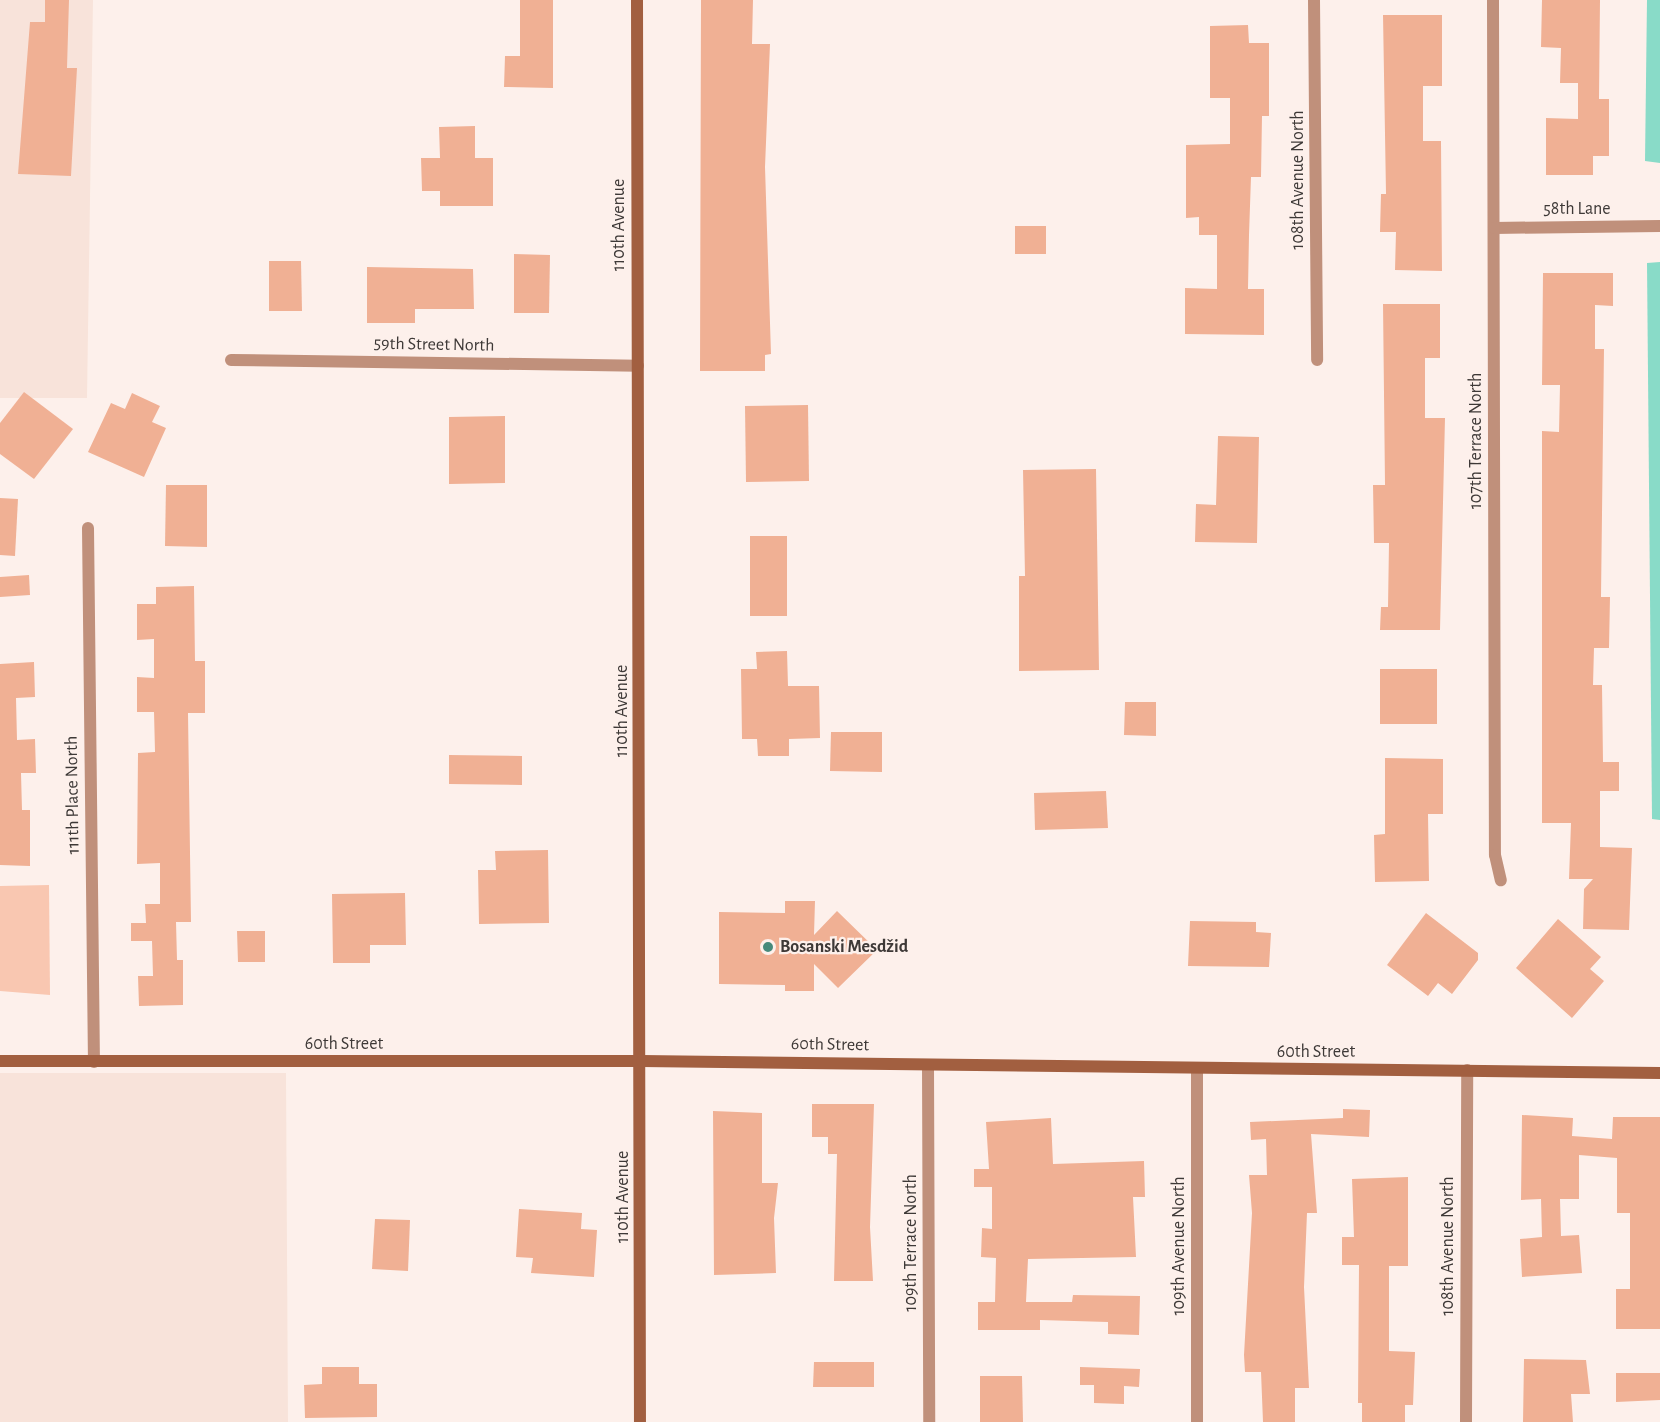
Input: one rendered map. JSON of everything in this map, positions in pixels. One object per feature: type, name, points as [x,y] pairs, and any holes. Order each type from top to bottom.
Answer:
[{"type":"street","name":"110th Avenue","points":[[637,0],[642,1061],[640,1422]]},
{"type":"street","name":"108th Avenue North","points":[[1314,0],[1317,360]]},
{"type":"street","name":"107th Terrace North","points":[[1493,0],[1495,855],[1501,880]]},
{"type":"street","name":"58th Lane","points":[[1494,228],[1660,226]]},
{"type":"street","name":"59th Street North","points":[[231,360],[638,366]]},
{"type":"street","name":"111th Place North","points":[[87,528],[94,1062]]},
{"type":"street","name":"60th Street","points":[[0,1061],[642,1061],[1197,1070],[1660,1073]]},
{"type":"street","name":"109th Terrace North","points":[[928,1065],[929,1422]]},
{"type":"street","name":"109th Avenue North","points":[[1197,1070],[1197,1422]]},
{"type":"street","name":"108th Avenue North","points":[[1466,1422],[1467,1070]]},
{"type":"shaded area","points":[[0,0],[93,0],[87,398],[0,398]]},
{"type":"shaded area","points":[[1647,0],[1660,0],[1660,163],[1645,161]]},
{"type":"shaded area","points":[[1660,262],[1660,820],[1652,819],[1647,263]]},
{"type":"shaded area","points":[[49,885],[50,995],[0,991],[0,886]]},
{"type":"shaded area","points":[[0,1073],[286,1073],[288,1422],[0,1422]]},
{"type":"building","points":[[45,0],[69,0],[67,68],[77,68],[71,176],[18,174],[30,22],[45,22]]},
{"type":"building","points":[[520,0],[553,0],[553,88],[504,87],[505,56],[520,56]]},
{"type":"building","points":[[701,0],[753,0],[752,44],[770,44],[765,167],[771,354],[765,355],[765,371],[700,371]]},
{"type":"building","points":[[1542,0],[1600,0],[1599,99],[1609,99],[1609,156],[1593,156],[1593,175],[1546,175],[1546,118],[1578,119],[1578,83],[1560,83],[1561,48],[1541,47]]},
{"type":"building","points":[[1383,15],[1442,15],[1442,86],[1423,86],[1423,141],[1441,141],[1442,271],[1395,270],[1396,232],[1380,232],[1381,194],[1386,194]]},
{"type":"building","points":[[1248,25],[1249,43],[1269,43],[1269,116],[1262,116],[1261,177],[1251,177],[1248,289],[1264,289],[1264,335],[1185,334],[1185,288],[1217,289],[1217,235],[1199,235],[1199,217],[1186,218],[1186,145],[1230,144],[1230,98],[1210,98],[1210,26]]},
{"type":"building","points":[[475,126],[475,158],[493,158],[493,206],[440,206],[440,191],[422,191],[421,158],[440,158],[439,127]]},
{"type":"building","points":[[1015,226],[1046,226],[1046,254],[1015,254]]},
{"type":"building","points":[[514,254],[550,255],[549,313],[514,313]]},
{"type":"building","points":[[269,261],[301,261],[302,311],[269,311]]},
{"type":"building","points":[[367,267],[473,269],[474,309],[415,309],[415,323],[367,323]]},
{"type":"building","points":[[1543,273],[1613,273],[1613,306],[1595,305],[1595,349],[1604,349],[1601,597],[1610,597],[1609,648],[1594,648],[1593,685],[1602,685],[1603,762],[1619,762],[1619,791],[1600,791],[1600,847],[1632,848],[1629,930],[1583,929],[1584,889],[1593,879],[1569,879],[1571,823],[1542,823],[1542,431],[1559,432],[1560,385],[1542,385]]},
{"type":"building","points":[[1383,304],[1440,304],[1440,358],[1425,358],[1425,418],[1445,418],[1440,630],[1380,630],[1381,607],[1388,607],[1389,543],[1374,543],[1373,485],[1385,485]]},
{"type":"building","points":[[24,392],[73,429],[34,479],[0,454],[0,423]]},
{"type":"building","points":[[132,393],[160,406],[152,422],[166,428],[144,477],[88,452],[111,403],[125,409]]},
{"type":"building","points":[[808,405],[809,481],[746,482],[745,406]]},
{"type":"building","points":[[505,416],[505,483],[449,484],[449,417]]},
{"type":"building","points":[[1218,436],[1259,437],[1257,543],[1195,542],[1196,504],[1216,505]]},
{"type":"building","points":[[1096,469],[1099,670],[1019,671],[1019,576],[1025,576],[1023,470]]},
{"type":"building","points":[[166,485],[207,485],[207,547],[165,546]]},
{"type":"building","points":[[0,498],[18,499],[15,556],[0,555]]},
{"type":"building","points":[[750,536],[787,536],[787,616],[750,616]]},
{"type":"building","points":[[29,575],[30,595],[0,597],[0,577]]},
{"type":"building","points":[[194,586],[195,661],[205,661],[205,713],[188,713],[191,922],[176,922],[177,960],[183,960],[183,1005],[139,1006],[138,976],[153,976],[152,941],[131,941],[131,923],[146,923],[145,904],[160,904],[160,863],[137,864],[138,753],[155,752],[154,712],[137,712],[137,677],[154,678],[154,639],[137,640],[137,604],[156,604],[156,587]]},
{"type":"building","points":[[787,651],[788,686],[819,686],[820,738],[789,739],[789,756],[758,756],[757,739],[742,739],[741,669],[757,669],[756,652]]},
{"type":"building","points":[[34,662],[35,697],[16,698],[17,740],[35,739],[36,773],[21,773],[22,810],[30,810],[30,866],[0,865],[0,664]]},
{"type":"building","points":[[1380,669],[1437,669],[1437,724],[1380,724]]},
{"type":"building","points":[[1125,702],[1156,702],[1156,736],[1124,735]]},
{"type":"building","points":[[831,732],[882,732],[882,772],[830,771]]},
{"type":"building","points":[[449,755],[522,756],[522,785],[449,784]]},
{"type":"building","points":[[1385,758],[1443,759],[1443,814],[1428,814],[1429,881],[1375,882],[1374,835],[1385,834]]},
{"type":"building","points":[[1106,791],[1108,828],[1035,830],[1034,793]]},
{"type":"building","points":[[548,850],[549,923],[479,924],[478,870],[496,870],[495,851]]},
{"type":"building","points":[[405,893],[406,945],[370,945],[370,963],[333,963],[332,894]]},
{"type":"building","name":"Bosanski Mesdžid","points":[[785,901],[815,901],[814,935],[837,911],[877,950],[838,988],[814,964],[814,991],[785,991],[785,985],[719,984],[719,912],[785,913]]},
{"type":"building","points":[[1426,913],[1478,953],[1478,960],[1452,994],[1438,983],[1428,996],[1387,965]]},
{"type":"building","points":[[1558,919],[1601,957],[1590,969],[1604,981],[1572,1018],[1516,968]]},
{"type":"building","points":[[1190,921],[1256,922],[1256,932],[1271,933],[1269,967],[1188,966]]},
{"type":"building","points":[[237,931],[265,931],[265,962],[238,962]]},
{"type":"building","points":[[812,1104],[874,1104],[870,1227],[873,1281],[834,1281],[837,1154],[828,1154],[828,1137],[812,1137]]},
{"type":"building","points":[[1343,1109],[1370,1110],[1369,1137],[1311,1134],[1317,1213],[1307,1213],[1304,1287],[1309,1388],[1295,1388],[1295,1422],[1263,1422],[1261,1372],[1245,1372],[1244,1355],[1252,1213],[1249,1175],[1267,1175],[1266,1139],[1251,1140],[1250,1122],[1343,1118]]},
{"type":"building","points":[[713,1111],[762,1113],[762,1183],[778,1183],[774,1218],[776,1273],[714,1275]]},
{"type":"building","points":[[1522,1115],[1573,1118],[1572,1136],[1612,1139],[1613,1117],[1660,1117],[1660,1329],[1616,1329],[1616,1289],[1630,1289],[1630,1213],[1617,1213],[1617,1158],[1579,1155],[1579,1199],[1560,1199],[1561,1236],[1579,1235],[1582,1273],[1522,1277],[1520,1239],[1542,1237],[1541,1199],[1521,1200]]},
{"type":"building","points":[[1051,1118],[1053,1164],[1144,1161],[1145,1197],[1133,1197],[1136,1257],[1028,1259],[1026,1302],[1072,1302],[1073,1295],[1140,1296],[1139,1335],[1108,1334],[1108,1322],[1040,1320],[1040,1330],[978,1330],[978,1302],[995,1302],[996,1258],[981,1257],[982,1228],[992,1229],[992,1187],[974,1187],[974,1169],[989,1169],[986,1122]]},
{"type":"building","points":[[1408,1177],[1408,1266],[1389,1266],[1389,1351],[1415,1352],[1413,1405],[1405,1405],[1405,1422],[1362,1422],[1362,1403],[1358,1403],[1359,1265],[1342,1265],[1342,1237],[1354,1237],[1352,1179]]},
{"type":"building","points":[[519,1209],[582,1213],[581,1229],[597,1230],[594,1277],[531,1273],[533,1258],[516,1257]]},
{"type":"building","points":[[375,1219],[410,1220],[408,1271],[372,1269]]},
{"type":"building","points":[[1524,1359],[1586,1360],[1590,1394],[1571,1394],[1573,1422],[1523,1422]]},
{"type":"building","points":[[814,1362],[874,1362],[874,1387],[813,1387]]},
{"type":"building","points":[[322,1367],[359,1367],[359,1384],[377,1384],[377,1417],[305,1418],[304,1385],[322,1384]]},
{"type":"building","points":[[1080,1367],[1140,1369],[1139,1387],[1124,1386],[1124,1404],[1094,1403],[1094,1385],[1080,1385]]},
{"type":"building","points":[[1616,1373],[1660,1373],[1660,1400],[1616,1402]]},
{"type":"building","points":[[980,1376],[1022,1376],[1023,1422],[980,1422]]},
{"type":"place","name":"Bosanski Mesdžid","points":[[768,947]]}]
